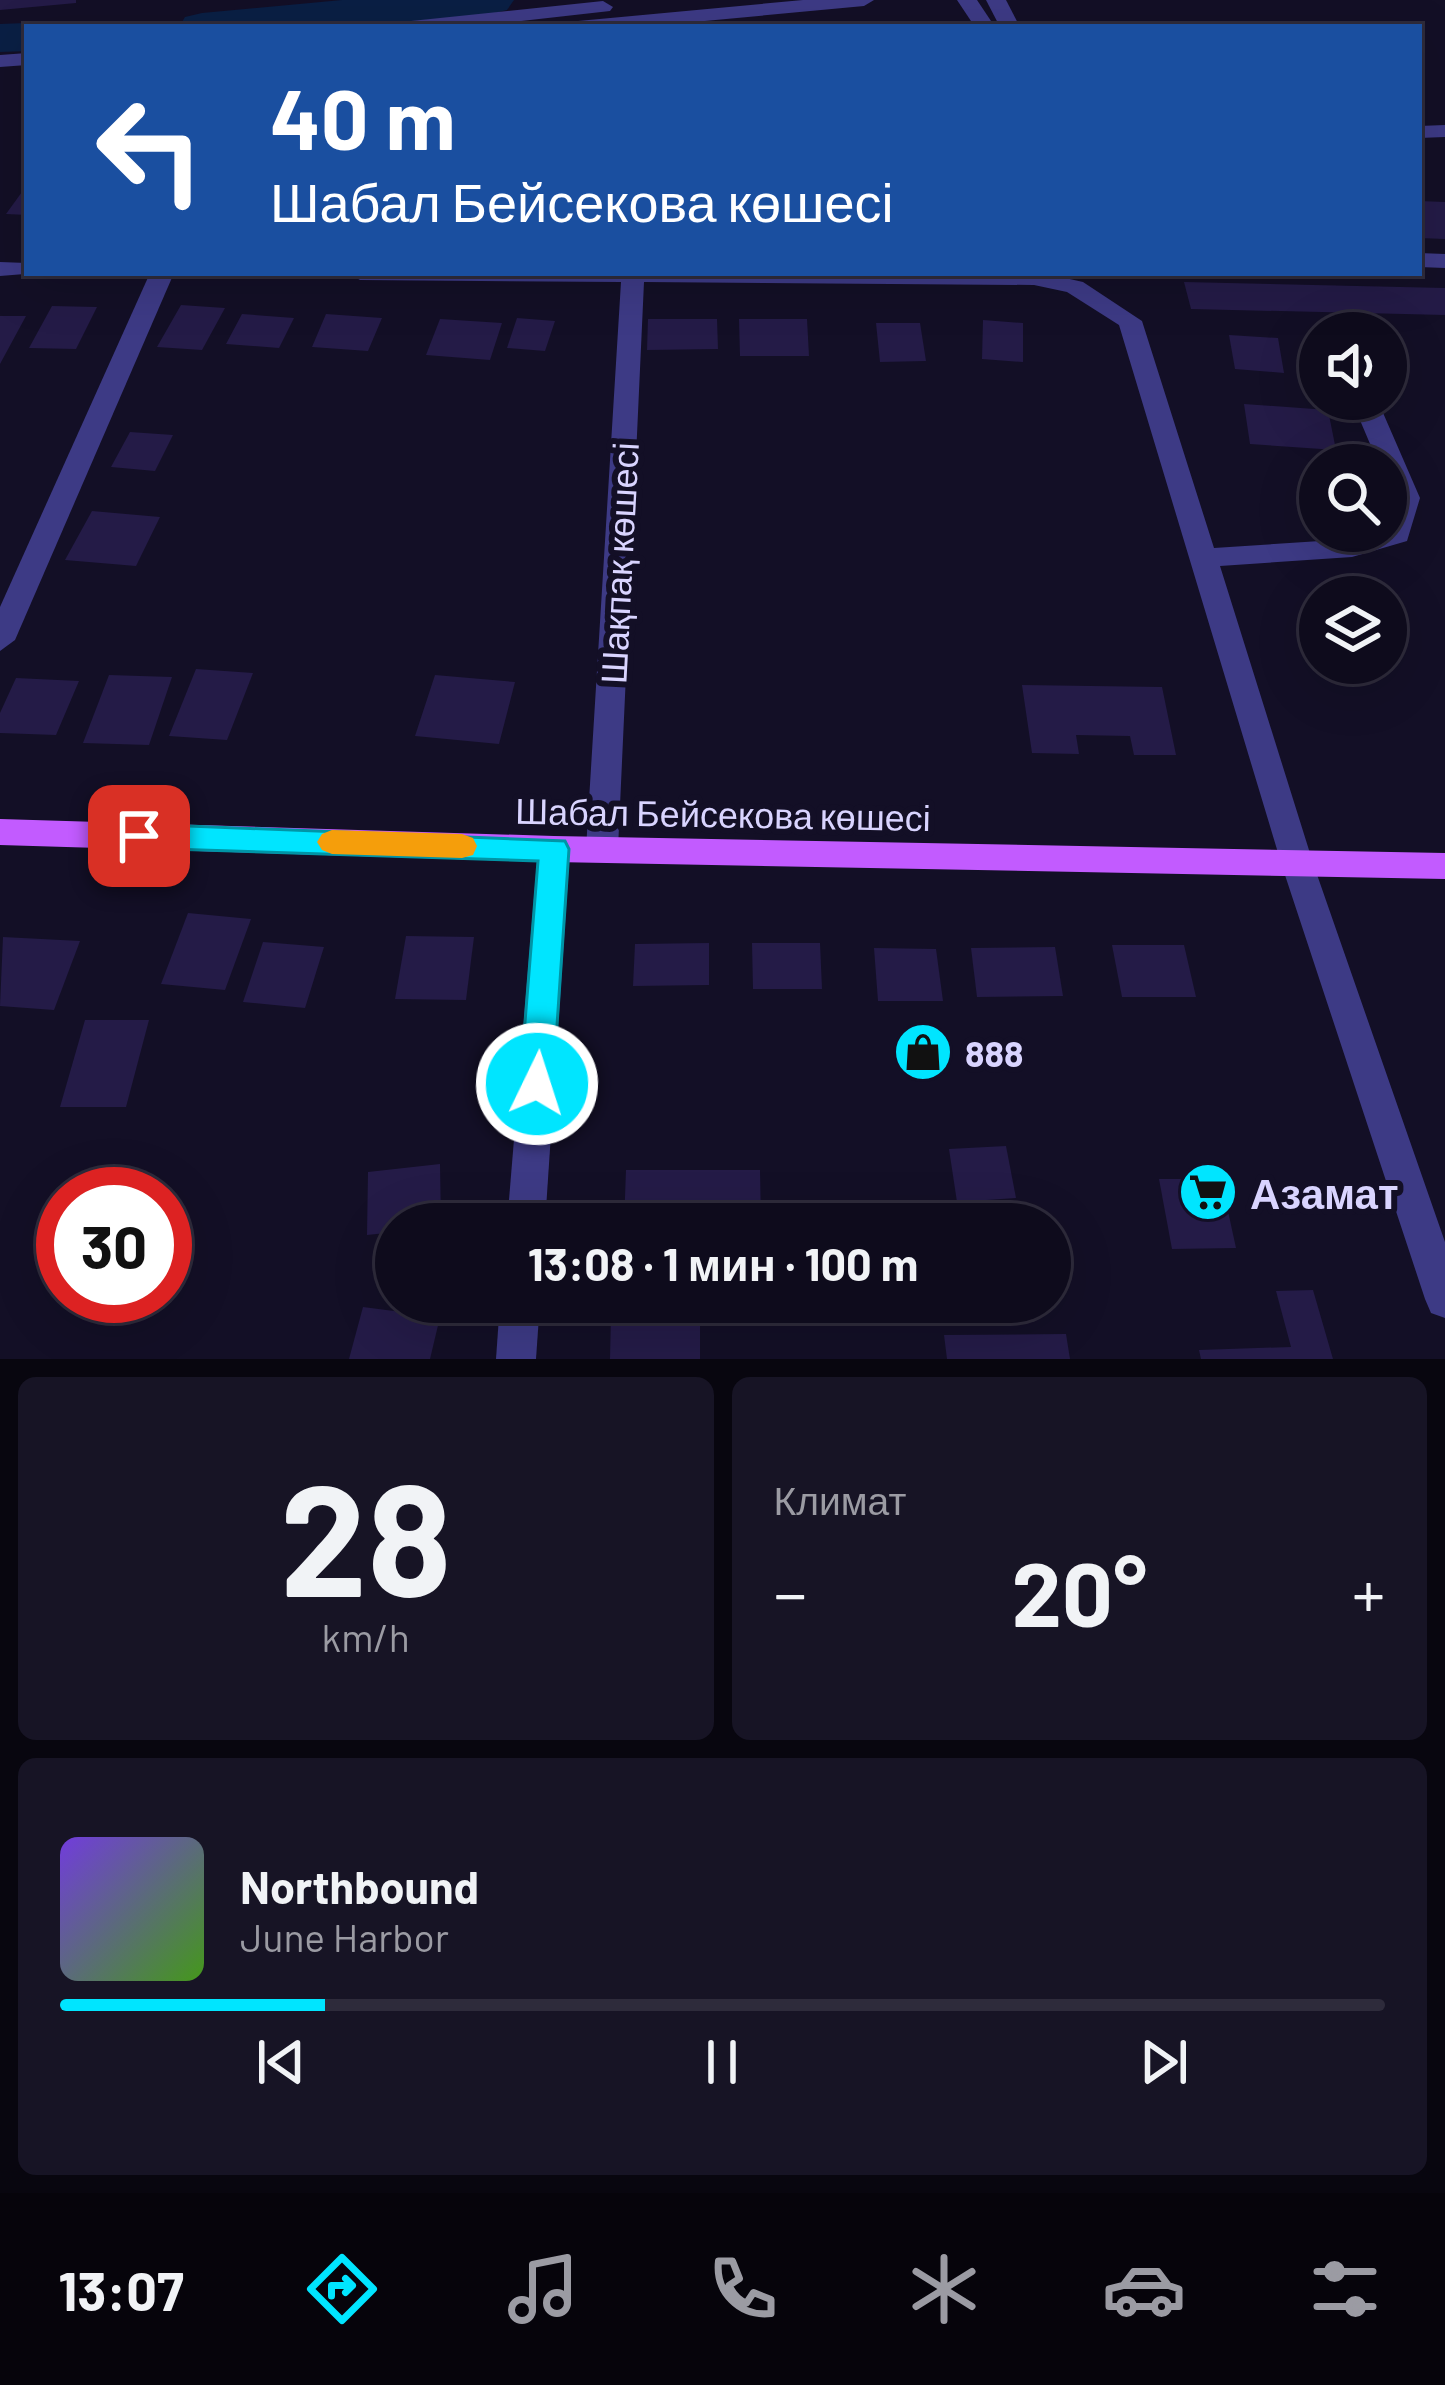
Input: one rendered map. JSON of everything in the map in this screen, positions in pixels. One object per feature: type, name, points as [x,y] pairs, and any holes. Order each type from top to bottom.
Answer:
[{"type":"main road","name":"Шабал Бейсекова көшесі","points":[[0,832],[554,849],[1445,866]]},
{"type":"street","points":[[511,23],[663,0]]},
{"type":"street","points":[[610,24],[864,0]]},
{"type":"street","points":[[0,640],[161,276]]},
{"type":"street","points":[[633,276],[1034,278],[1082,286],[1130,321],[1298,866],[1445,1299]]},
{"type":"street","name":"Шақпақ көшесі","points":[[602,849],[633,276]]},
{"type":"street","points":[[1203,558],[1352,548],[1397,534],[1406,499],[1373,420]]},
{"type":"street","points":[[528,1203],[554,849]]},
{"type":"street","points":[[516,1359],[519,1323]]},
{"type":"building","points":[[0,0],[76,0],[76,3],[0,10]]},
{"type":"building","points":[[24,189],[24,215],[6,214]]},
{"type":"building","points":[[1422,201],[1445,202],[1445,239],[1422,238]]},
{"type":"building","points":[[1184,282],[1445,288],[1445,315],[1191,309]]},
{"type":"building","points":[[181,305],[225,308],[202,350],[157,347]]},
{"type":"building","points":[[52,306],[97,307],[76,349],[29,348]]},
{"type":"building","points":[[242,314],[294,318],[279,348],[226,344]]},
{"type":"building","points":[[326,314],[382,318],[368,351],[312,347]]},
{"type":"building","points":[[0,316],[26,316],[0,364]]},
{"type":"building","points":[[517,318],[555,321],[545,351],[507,348]]},
{"type":"building","points":[[440,319],[502,323],[490,360],[426,355]]},
{"type":"building","points":[[648,319],[717,319],[718,349],[647,350]]},
{"type":"building","points":[[739,319],[807,319],[809,356],[740,356]]},
{"type":"building","points":[[983,320],[1023,323],[1023,362],[982,359]]},
{"type":"building","points":[[876,323],[920,323],[926,361],[880,362]]},
{"type":"building","points":[[1229,335],[1278,338],[1284,373],[1235,369]]},
{"type":"building","points":[[1244,404],[1299,408],[1299,420],[1330,420],[1335,444],[1299,447],[1250,444]]},
{"type":"building","points":[[130,432],[173,435],[155,471],[111,467]]},
{"type":"building","points":[[92,511],[160,517],[136,566],[65,560]]},
{"type":"building","points":[[196,669],[253,673],[227,740],[169,736]]},
{"type":"building","points":[[109,675],[172,677],[149,745],[83,743]]},
{"type":"building","points":[[435,675],[515,682],[499,744],[415,736]]},
{"type":"building","points":[[16,678],[79,681],[56,735],[0,733],[0,713]]},
{"type":"building","points":[[1022,685],[1162,687],[1176,755],[1134,755],[1130,736],[1076,735],[1079,754],[1032,753]]},
{"type":"building","points":[[188,913],[251,919],[225,990],[161,984]]},
{"type":"building","points":[[406,936],[474,937],[466,1000],[395,999]]},
{"type":"building","points":[[3,937],[80,941],[54,1010],[0,1006]]},
{"type":"building","points":[[263,942],[324,947],[305,1008],[243,1002]]},
{"type":"building","points":[[709,943],[709,985],[633,986],[635,944]]},
{"type":"building","points":[[752,943],[820,943],[822,989],[753,989]]},
{"type":"building","points":[[1112,945],[1184,945],[1196,997],[1122,997]]},
{"type":"building","points":[[1055,947],[1063,996],[977,997],[971,948]]},
{"type":"building","points":[[874,948],[936,949],[943,1001],[878,1001]]},
{"type":"building","points":[[85,1020],[149,1020],[126,1107],[60,1107]]},
{"type":"building","points":[[1006,1146],[1016,1198],[957,1202],[949,1149]]},
{"type":"building","points":[[440,1164],[441,1203],[375,1203],[375,1234],[367,1235],[368,1172]]},
{"type":"building","points":[[626,1170],[760,1170],[761,1203],[625,1203]]},
{"type":"building","points":[[1159,1179],[1221,1179],[1236,1248],[1172,1249]]},
{"type":"building","points":[[1313,1290],[1333,1359],[1201,1359],[1199,1350],[1291,1347],[1276,1291]]},
{"type":"building","points":[[363,1307],[375,1309],[375,1323],[439,1323],[430,1359],[349,1359]]},
{"type":"building","points":[[611,1323],[700,1323],[700,1359],[610,1359]]},
{"type":"building","points":[[1066,1334],[1070,1359],[947,1359],[944,1335]]},
{"type":"waterway","points":[[234,24],[491,0]]},
{"type":"waterway","points":[[0,38],[24,37]]},
{"type":"slow traffic","points":[[332,842],[462,846]]},
{"type":"place","name":"888","points":[[923,1052]]},
{"type":"place","name":"Азамат","points":[[1208,1192]]},
{"type":"route","points":[[139,836],[554,849],[537,1084]]}]
